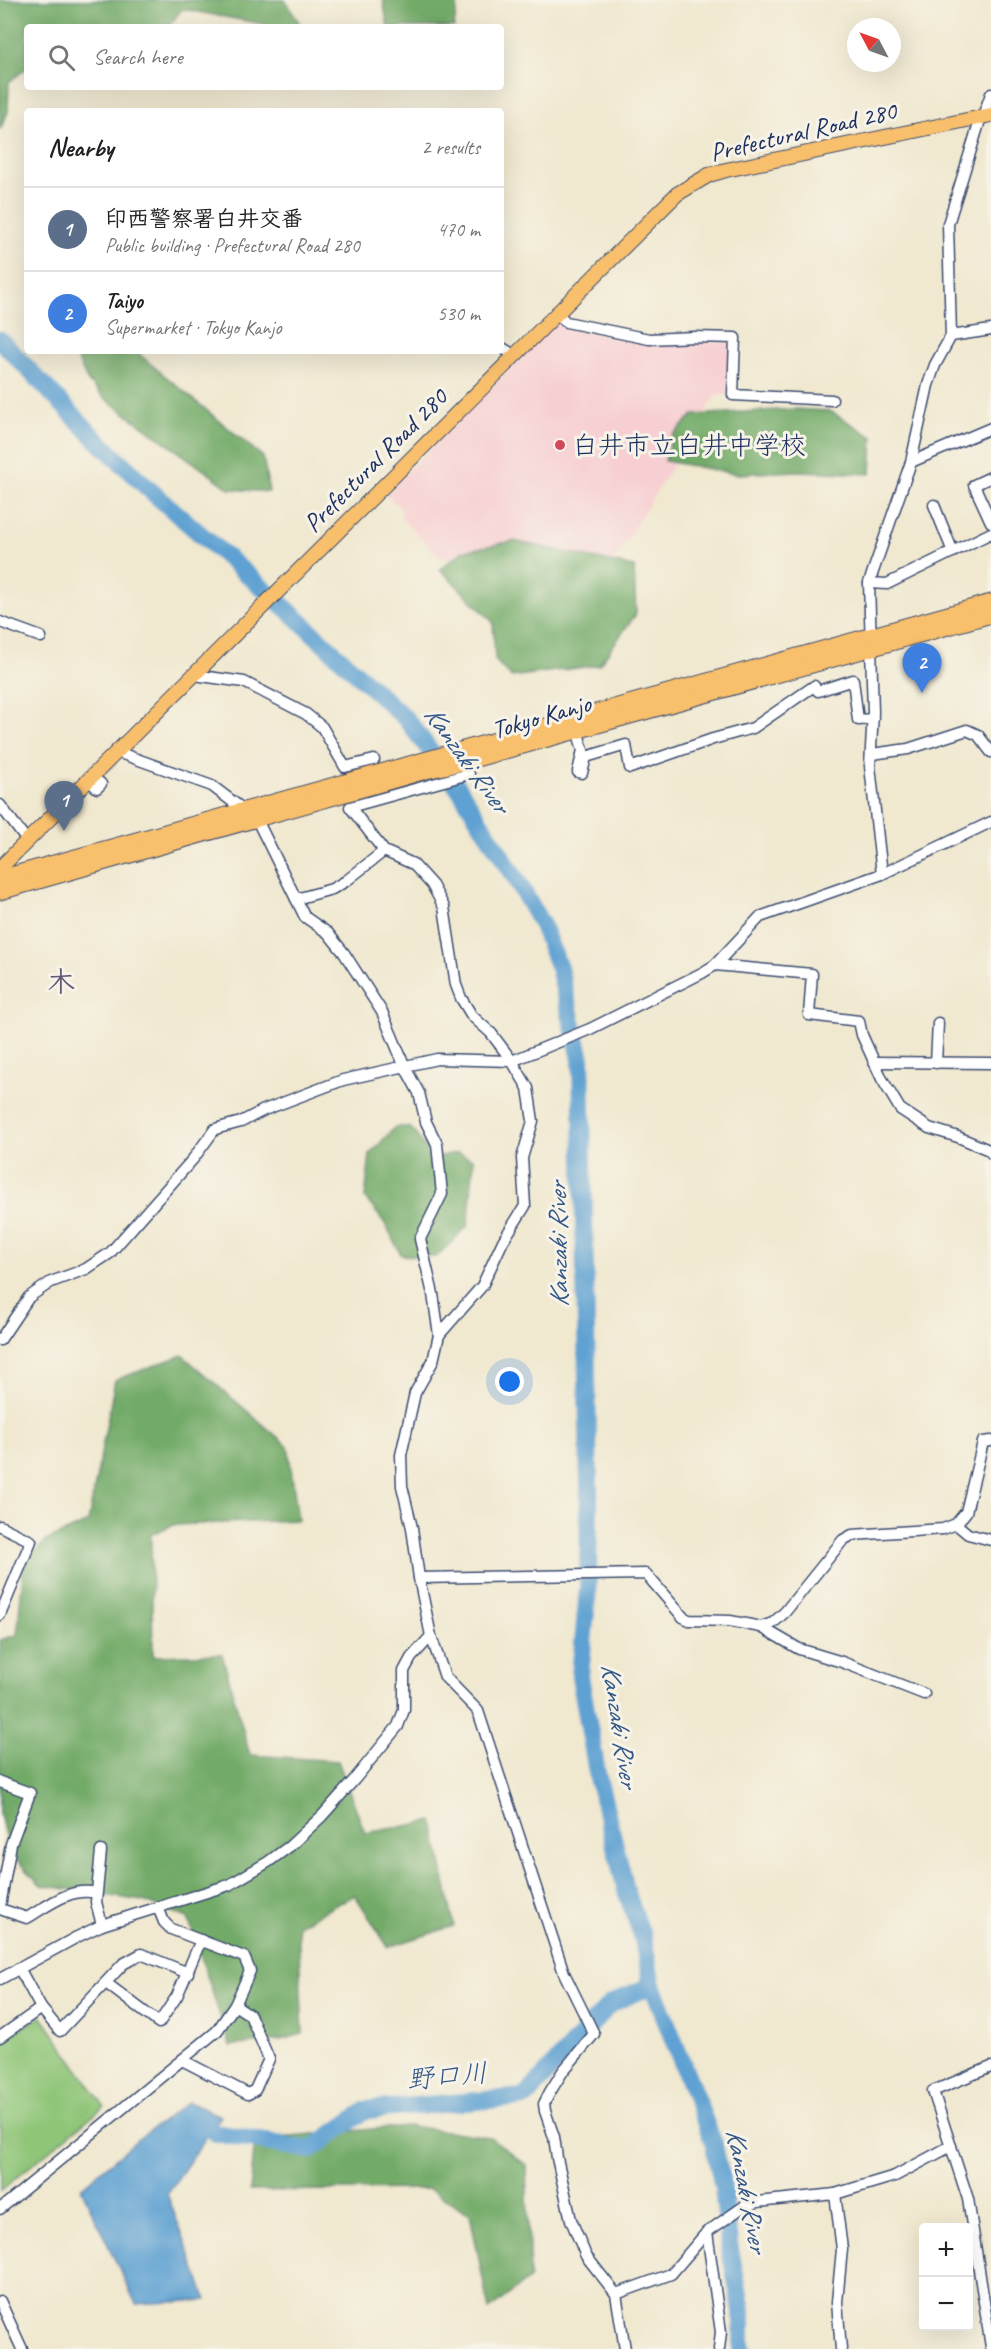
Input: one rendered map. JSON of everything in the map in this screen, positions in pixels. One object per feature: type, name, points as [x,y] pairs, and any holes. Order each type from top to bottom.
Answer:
[{"type":"highway","name":"Tokyo Kanjo","points":[[0,878],[244,809],[423,766],[462,763],[871,642],[991,602]]},
{"type":"highway","name":"Tokyo Kanjo","points":[[462,763],[871,642],[991,615]]},
{"type":"highway","name":"Tokyo Kanjo","points":[[0,892],[110,859],[257,820],[423,766]]},
{"type":"main road","name":"Prefectural Road 280","points":[[194,675],[676,194],[709,175],[743,166],[985,116]]},
{"type":"main road","points":[[0,868],[194,675]]},
{"type":"street","points":[[882,874],[870,766],[873,719],[869,583],[911,462],[928,385],[935,365],[951,336],[948,224],[991,94]]},
{"type":"street","points":[[556,312],[566,322],[649,339],[735,338],[733,394],[832,400]]},
{"type":"street","points":[[951,336],[991,330]]},
{"type":"street","points":[[504,349],[514,355]]},
{"type":"street","points":[[911,462],[991,428]]},
{"type":"street","points":[[991,477],[974,485],[991,522]]},
{"type":"street","points":[[934,505],[952,552]]},
{"type":"street","points":[[869,583],[887,584],[991,534]]},
{"type":"street","points":[[0,622],[42,637]]},
{"type":"street","points":[[194,675],[244,681],[306,714],[322,727],[345,767],[374,760]]},
{"type":"street","points":[[577,730],[583,750],[578,772],[582,773],[586,757],[626,745],[630,768],[713,739],[753,728],[814,686],[818,692],[853,680],[858,720],[873,719]]},
{"type":"street","points":[[872,754],[908,749],[967,730],[978,735],[991,752]]},
{"type":"street","points":[[117,752],[212,786],[257,820],[305,917],[328,933],[344,952],[382,1012],[419,1094],[426,1122],[437,1144],[441,1194],[420,1239],[433,1294],[439,1335],[433,1361],[415,1393],[401,1455],[402,1486],[431,1636],[445,1677],[478,1711],[564,1973],[594,2034],[563,2071],[544,2104],[547,2121],[554,2137],[571,2220],[586,2256],[616,2294],[625,2349]]},
{"type":"street","points":[[439,1335],[482,1286],[503,1241],[525,1206],[522,1158],[533,1121],[528,1088],[512,1061],[491,1033],[472,1016],[461,998],[456,985],[444,907],[432,885],[413,864],[384,851],[350,807],[436,784],[462,763]]},
{"type":"street","points":[[0,805],[28,842]]},
{"type":"street","points":[[0,1340],[29,1297],[51,1282],[86,1269],[110,1253],[193,1159],[216,1129],[241,1122],[264,1110],[343,1080],[437,1059],[512,1061],[590,1029],[702,973],[715,965],[760,917],[882,874],[991,822]]},
{"type":"street","points":[[296,899],[333,889],[384,851]]},
{"type":"street","points":[[715,965],[812,974],[809,1015],[859,1021],[861,1035],[900,1109],[928,1128],[958,1137],[989,1150],[991,1153]]},
{"type":"street","points":[[936,1063],[938,1023]]},
{"type":"street","points":[[874,1062],[991,1063]]},
{"type":"street","points":[[761,1627],[780,1618],[843,1540],[852,1535],[943,1528],[957,1524],[966,1512],[983,1442],[991,1441]]},
{"type":"street","points":[[957,1524],[968,1534],[991,1540]]},
{"type":"street","points":[[0,1526],[31,1541],[5,1586],[0,1614]]},
{"type":"street","points":[[419,1578],[646,1574],[678,1613],[690,1620],[730,1621],[761,1627],[799,1649],[842,1662],[924,1694]]},
{"type":"street","points":[[0,1979],[77,1936],[102,1925],[230,1885],[290,1846],[322,1816],[398,1726],[404,1710],[404,1671],[411,1658],[431,1636]]},
{"type":"street","points":[[0,1782],[30,1793],[11,1844],[0,1907],[27,1918],[74,1892],[84,1890],[96,1893]]},
{"type":"street","points":[[101,1851],[96,1893],[97,1911],[102,1925]]},
{"type":"street","points":[[0,2209],[217,2031],[235,2005],[250,1971],[244,1957],[171,1929],[164,1922],[158,1906]]},
{"type":"street","points":[[106,1983],[159,2023],[177,1996],[201,1940]]},
{"type":"street","points":[[19,1968],[41,2008],[60,2031],[123,1964],[141,1954],[188,1973]]},
{"type":"street","points":[[182,2060],[248,2094],[255,2090],[269,2060],[249,2015],[235,2005]]},
{"type":"street","points":[[0,2037],[41,2008]]},
{"type":"street","points":[[991,2067],[933,2091],[968,2199],[991,2347]]},
{"type":"street","points":[[616,2294],[671,2274],[707,2232],[743,2207],[757,2202],[835,2194],[895,2176],[951,2146]]},
{"type":"street","points":[[835,2194],[842,2249],[837,2302],[841,2349]]},
{"type":"street","points":[[707,2232],[721,2332],[719,2349]]},
{"type":"street","points":[[0,2301],[4,2320],[22,2349]]},
{"type":"shaded area","name":"白井市立白井中学校","points":[[558,320],[564,325],[642,344],[732,342],[729,395],[716,395],[597,588],[442,558],[401,518],[401,509],[385,494]]},
{"type":"green space","points":[[0,0],[285,0],[300,24],[263,24],[182,9],[170,24],[24,24],[24,70],[9,82],[8,112],[0,130]]},
{"type":"green space","points":[[383,0],[458,0],[454,24],[387,24]]},
{"type":"green space","points":[[75,354],[140,354],[263,457],[269,492],[230,489],[104,398],[87,380]]},
{"type":"green space","points":[[794,409],[830,411],[873,437],[871,474],[799,471],[737,474],[665,461],[672,436],[693,415]]},
{"type":"green space","points":[[514,541],[634,567],[636,614],[599,665],[511,677],[495,660],[493,622],[440,569],[463,551]]},
{"type":"green space","points":[[395,1127],[410,1127],[433,1157],[458,1153],[474,1160],[468,1226],[436,1257],[401,1255],[384,1222],[365,1198],[370,1154]]},
{"type":"green space","points":[[182,1355],[288,1446],[298,1520],[173,1525],[151,1534],[153,1656],[222,1654],[250,1755],[338,1761],[365,1833],[433,1821],[454,1926],[388,1947],[355,1895],[298,1925],[303,2034],[280,2040],[230,2046],[188,1918],[143,1901],[41,1885],[9,1852],[0,1814],[0,1640],[17,1635],[24,1563],[46,1541],[88,1522],[115,1380]]},
{"type":"green space","points":[[41,2016],[104,2106],[0,2191],[0,2041]]},
{"type":"green space","points":[[409,2126],[490,2137],[526,2165],[530,2278],[489,2310],[470,2214],[429,2189],[250,2191],[255,2139]]},
{"type":"water","points":[[188,2102],[221,2116],[167,2194],[207,2300],[136,2304],[81,2188],[138,2139]]},
{"type":"waterway","name":"Kanzaki River","points":[[0,340],[95,438],[152,492],[290,612],[406,719],[458,787],[516,879],[542,925],[559,968],[581,1059],[589,1487],[588,1589],[580,1676],[598,1778],[627,1894],[642,1935],[652,1985],[713,2142],[723,2187],[729,2244],[742,2311],[742,2349]]},
{"type":"waterway","name":"野口川","points":[[216,2133],[310,2150],[366,2110],[525,2097],[610,2004],[652,1985]]},
{"type":"place","name":"白井市立白井中学校","points":[[560,445]]},
{"type":"place","name":"Taiyo","points":[[922,693]]},
{"type":"place","name":"印西警察署白井交番","points":[[64,831]]},
{"type":"district","name":"木","points":[[61,981]]}]
